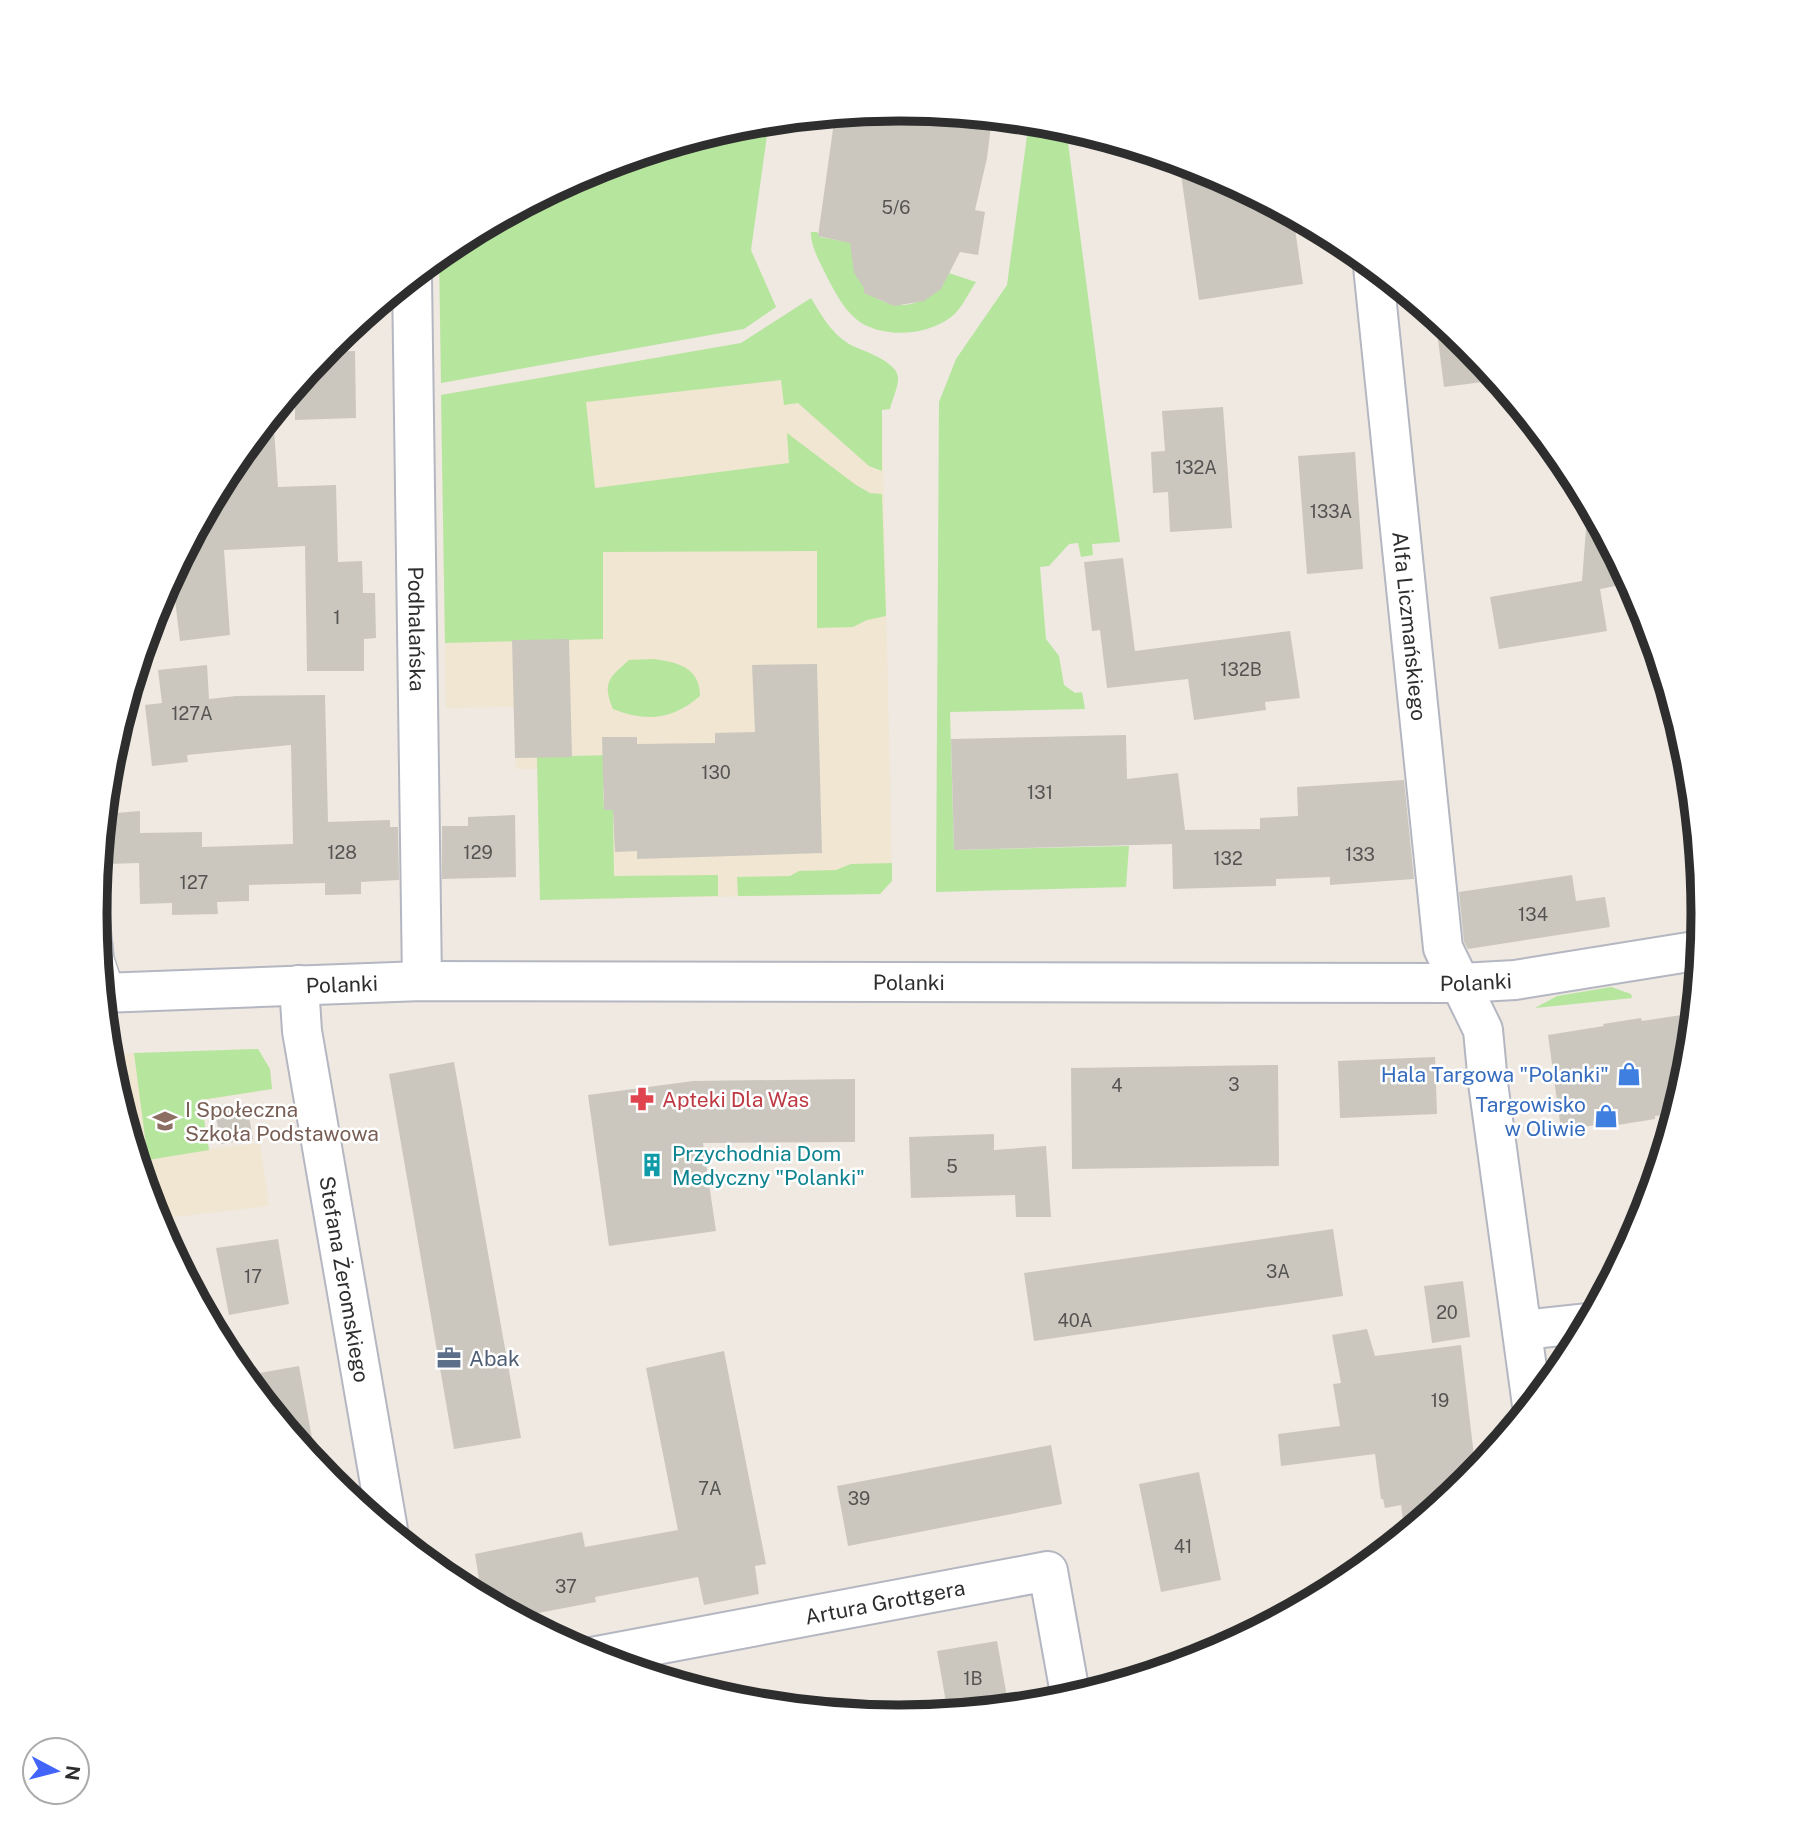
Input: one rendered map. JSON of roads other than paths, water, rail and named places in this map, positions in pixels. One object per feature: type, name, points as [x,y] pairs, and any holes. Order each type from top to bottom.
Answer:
[{"type":"street","name":"Alfa Liczmańskiego","points":[[1374,279],[1443,948],[1483,1030],[1530,1393]]},
{"type":"street","name":"Podhalańska","points":[[412,289],[422,981]]},
{"type":"street","name":"Polanki","points":[[111,993],[422,981],[1461,983],[1515,980],[1691,952]]},
{"type":"street","name":"Stefana Żeromskiego","points":[[299,985],[302,1031],[386,1517]]},
{"type":"street","points":[[1522,1330],[1577,1324]]},
{"type":"street","name":"Artura Grottgera","points":[[615,1653],[1048,1571],[1069,1687]]},
{"type":"place","name":"Hala Targowa \"Polanki\"","points":[[1629,1074]]},
{"type":"place","name":"Apteki Dla Was","points":[[642,1099]]},
{"type":"place","name":"Targowisko w Oliwie","points":[[1606,1116]]},
{"type":"place","name":"I Społeczna Szkoła Podstawowa","points":[[165,1121]]},
{"type":"place","name":"Przychodnia Dom Medyczny \"Polanki\"","points":[[652,1165]]},
{"type":"place","name":"Abak","points":[[449,1358]]}]
